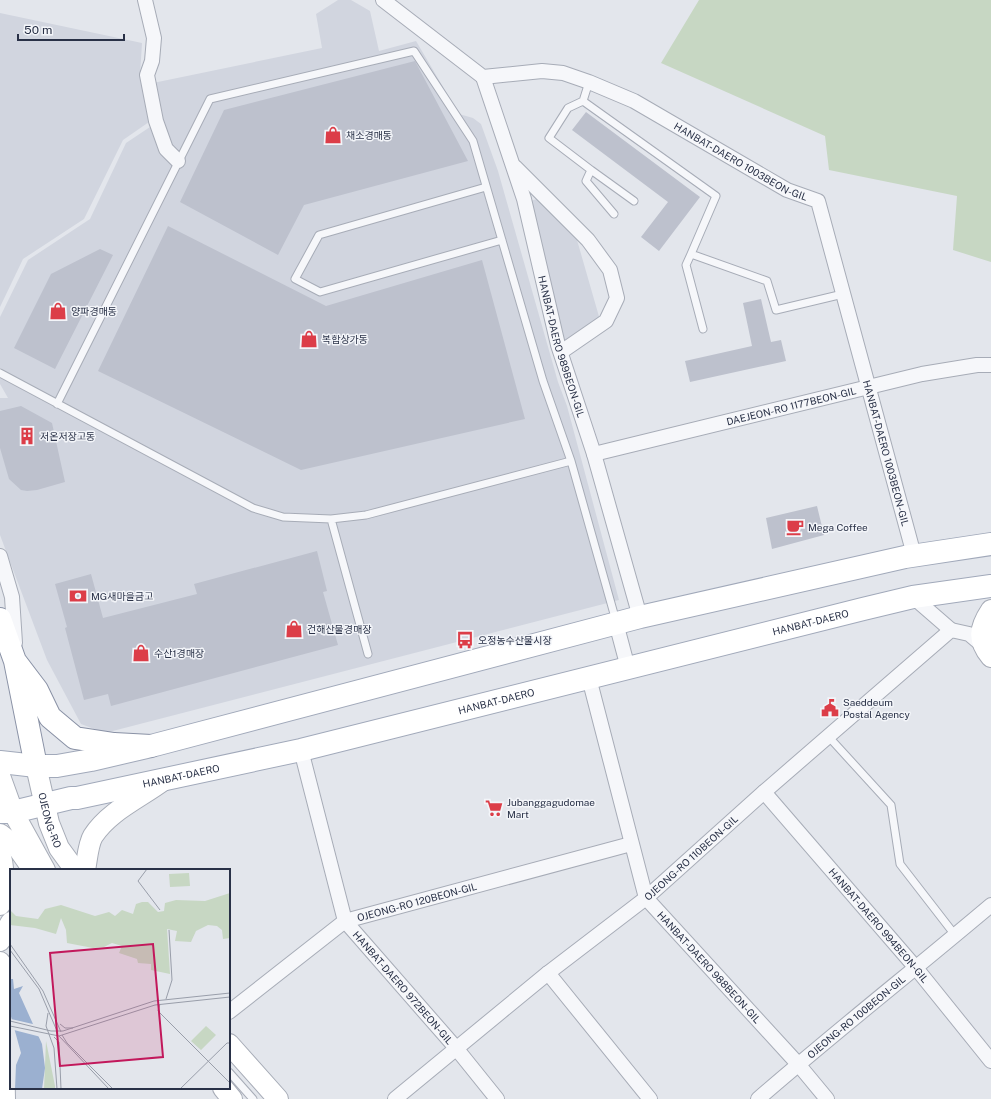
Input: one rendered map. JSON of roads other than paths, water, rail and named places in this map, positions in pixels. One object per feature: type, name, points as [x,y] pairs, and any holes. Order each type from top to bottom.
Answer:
[{"type":"main road","points":[[0,762],[36,766],[57,766],[91,760],[151,746],[640,617],[914,556],[991,544]]},
{"type":"main road","name":"HANBAT-DAERO","points":[[6,812],[301,750],[913,598],[991,586]]},
{"type":"main road","points":[[987,651],[980,635],[984,620],[991,610]]},
{"type":"main road","points":[[0,619],[15,661],[36,766]]},
{"type":"main road","points":[[15,661],[37,690],[50,717],[75,738],[114,744],[151,746]]},
{"type":"main road","name":"OJEONG-RO","points":[[36,766],[49,823],[59,848],[74,869]]},
{"type":"main road","points":[[0,776],[6,812],[44,869]]},
{"type":"main road","points":[[85,869],[92,837],[110,816],[151,790],[164,779]]},
{"type":"main road","points":[[0,834],[17,847],[32,869]]},
{"type":"main road","points":[[0,854],[3,862],[0,905]]},
{"type":"main road","points":[[0,941],[10,924]]},
{"type":"main road","points":[[0,962],[6,1099]]},
{"type":"main road","points":[[230,1045],[278,1099]]},
{"type":"main road","points":[[225,1089],[232,1099]]},
{"type":"street","points":[[145,0],[154,38],[152,61],[147,75],[156,120],[166,149],[178,161]]},
{"type":"street","points":[[383,0],[483,77]]},
{"type":"street","name":"HANBAT-DAERO 1003BEON-GIL","points":[[483,77],[542,71],[563,73],[589,82],[634,101],[787,190],[818,201],[914,556]]},
{"type":"street","name":"HANBAT-DAERO 989BEON-GIL","points":[[483,77],[524,199],[561,352],[594,454],[640,617]]},
{"type":"street","points":[[513,165],[588,240],[610,270],[618,298],[606,321],[561,352]]},
{"type":"street","name":"DAEJEON-RO 1177BEON-GIL","points":[[594,454],[922,374],[977,365],[991,365]]},
{"type":"street","points":[[0,556],[12,597],[15,661]]},
{"type":"street","points":[[913,598],[951,630],[970,634],[987,651]]},
{"type":"street","points":[[616,623],[628,668]]},
{"type":"street","name":"OJEONG-RO 110BEON-GIL","points":[[395,1099],[548,973],[646,898],[764,792],[951,630]]},
{"type":"street","name":"HANBAT-DAERO 988BEON-GIL","points":[[589,678],[646,898],[798,1064],[828,1099]]},
{"type":"street","name":"HANBAT-DAERO 972BEON-GIL","points":[[301,750],[345,921],[456,1048],[497,1099]]},
{"type":"street","name":"HANBAT-DAERO 994BEON-GIL","points":[[764,792],[916,968],[991,1061]]},
{"type":"street","name":"OJEONG-RO 120BEON-GIL","points":[[230,1011],[345,921],[631,844]]},
{"type":"street","name":"OJEONG-RO 100BEON-GIL","points":[[758,1099],[798,1064],[991,905]]},
{"type":"street","points":[[548,973],[650,1099]]},
{"type":"lane","points":[[57,404],[210,99],[414,51],[473,141],[543,381],[570,461],[616,623]]},
{"type":"lane","points":[[589,82],[583,101],[568,108],[549,138],[634,201]]},
{"type":"lane","points":[[583,101],[716,196],[686,265],[703,329]]},
{"type":"lane","points":[[591,170],[586,181],[614,214]]},
{"type":"lane","points":[[486,187],[319,235],[295,279],[320,292],[502,240]]},
{"type":"lane","points":[[691,254],[767,281],[776,310],[843,294]]},
{"type":"lane","points":[[0,373],[253,508],[283,517],[331,519],[366,515],[570,461]]},
{"type":"lane","points":[[331,519],[368,654]]},
{"type":"lane","points":[[828,736],[891,805],[900,864],[955,935]]},
{"type":"lane","points":[[230,1073],[253,1099]]},
{"type":"place","name":"채소경매동","points":[[333,135]]},
{"type":"place","name":"양파경매동","points":[[58,311]]},
{"type":"place","name":"복합상가동","points":[[309,339]]},
{"type":"place","name":"저온저장고동","points":[[27,436]]},
{"type":"place","name":"Mega Coffee","points":[[795,527]]},
{"type":"place","name":"MG새마을금고","points":[[78,596]]},
{"type":"place","name":"건해산물경매장","points":[[294,629]]},
{"type":"place","name":"오정농수산물시장","points":[[465,640]]},
{"type":"place","name":"수산1경매장","points":[[141,653]]},
{"type":"place","name":"Saeddeum Postal Agency","points":[[830,708]]},
{"type":"place","name":"Jubanggagudomae Mart","points":[[494,808]]}]
